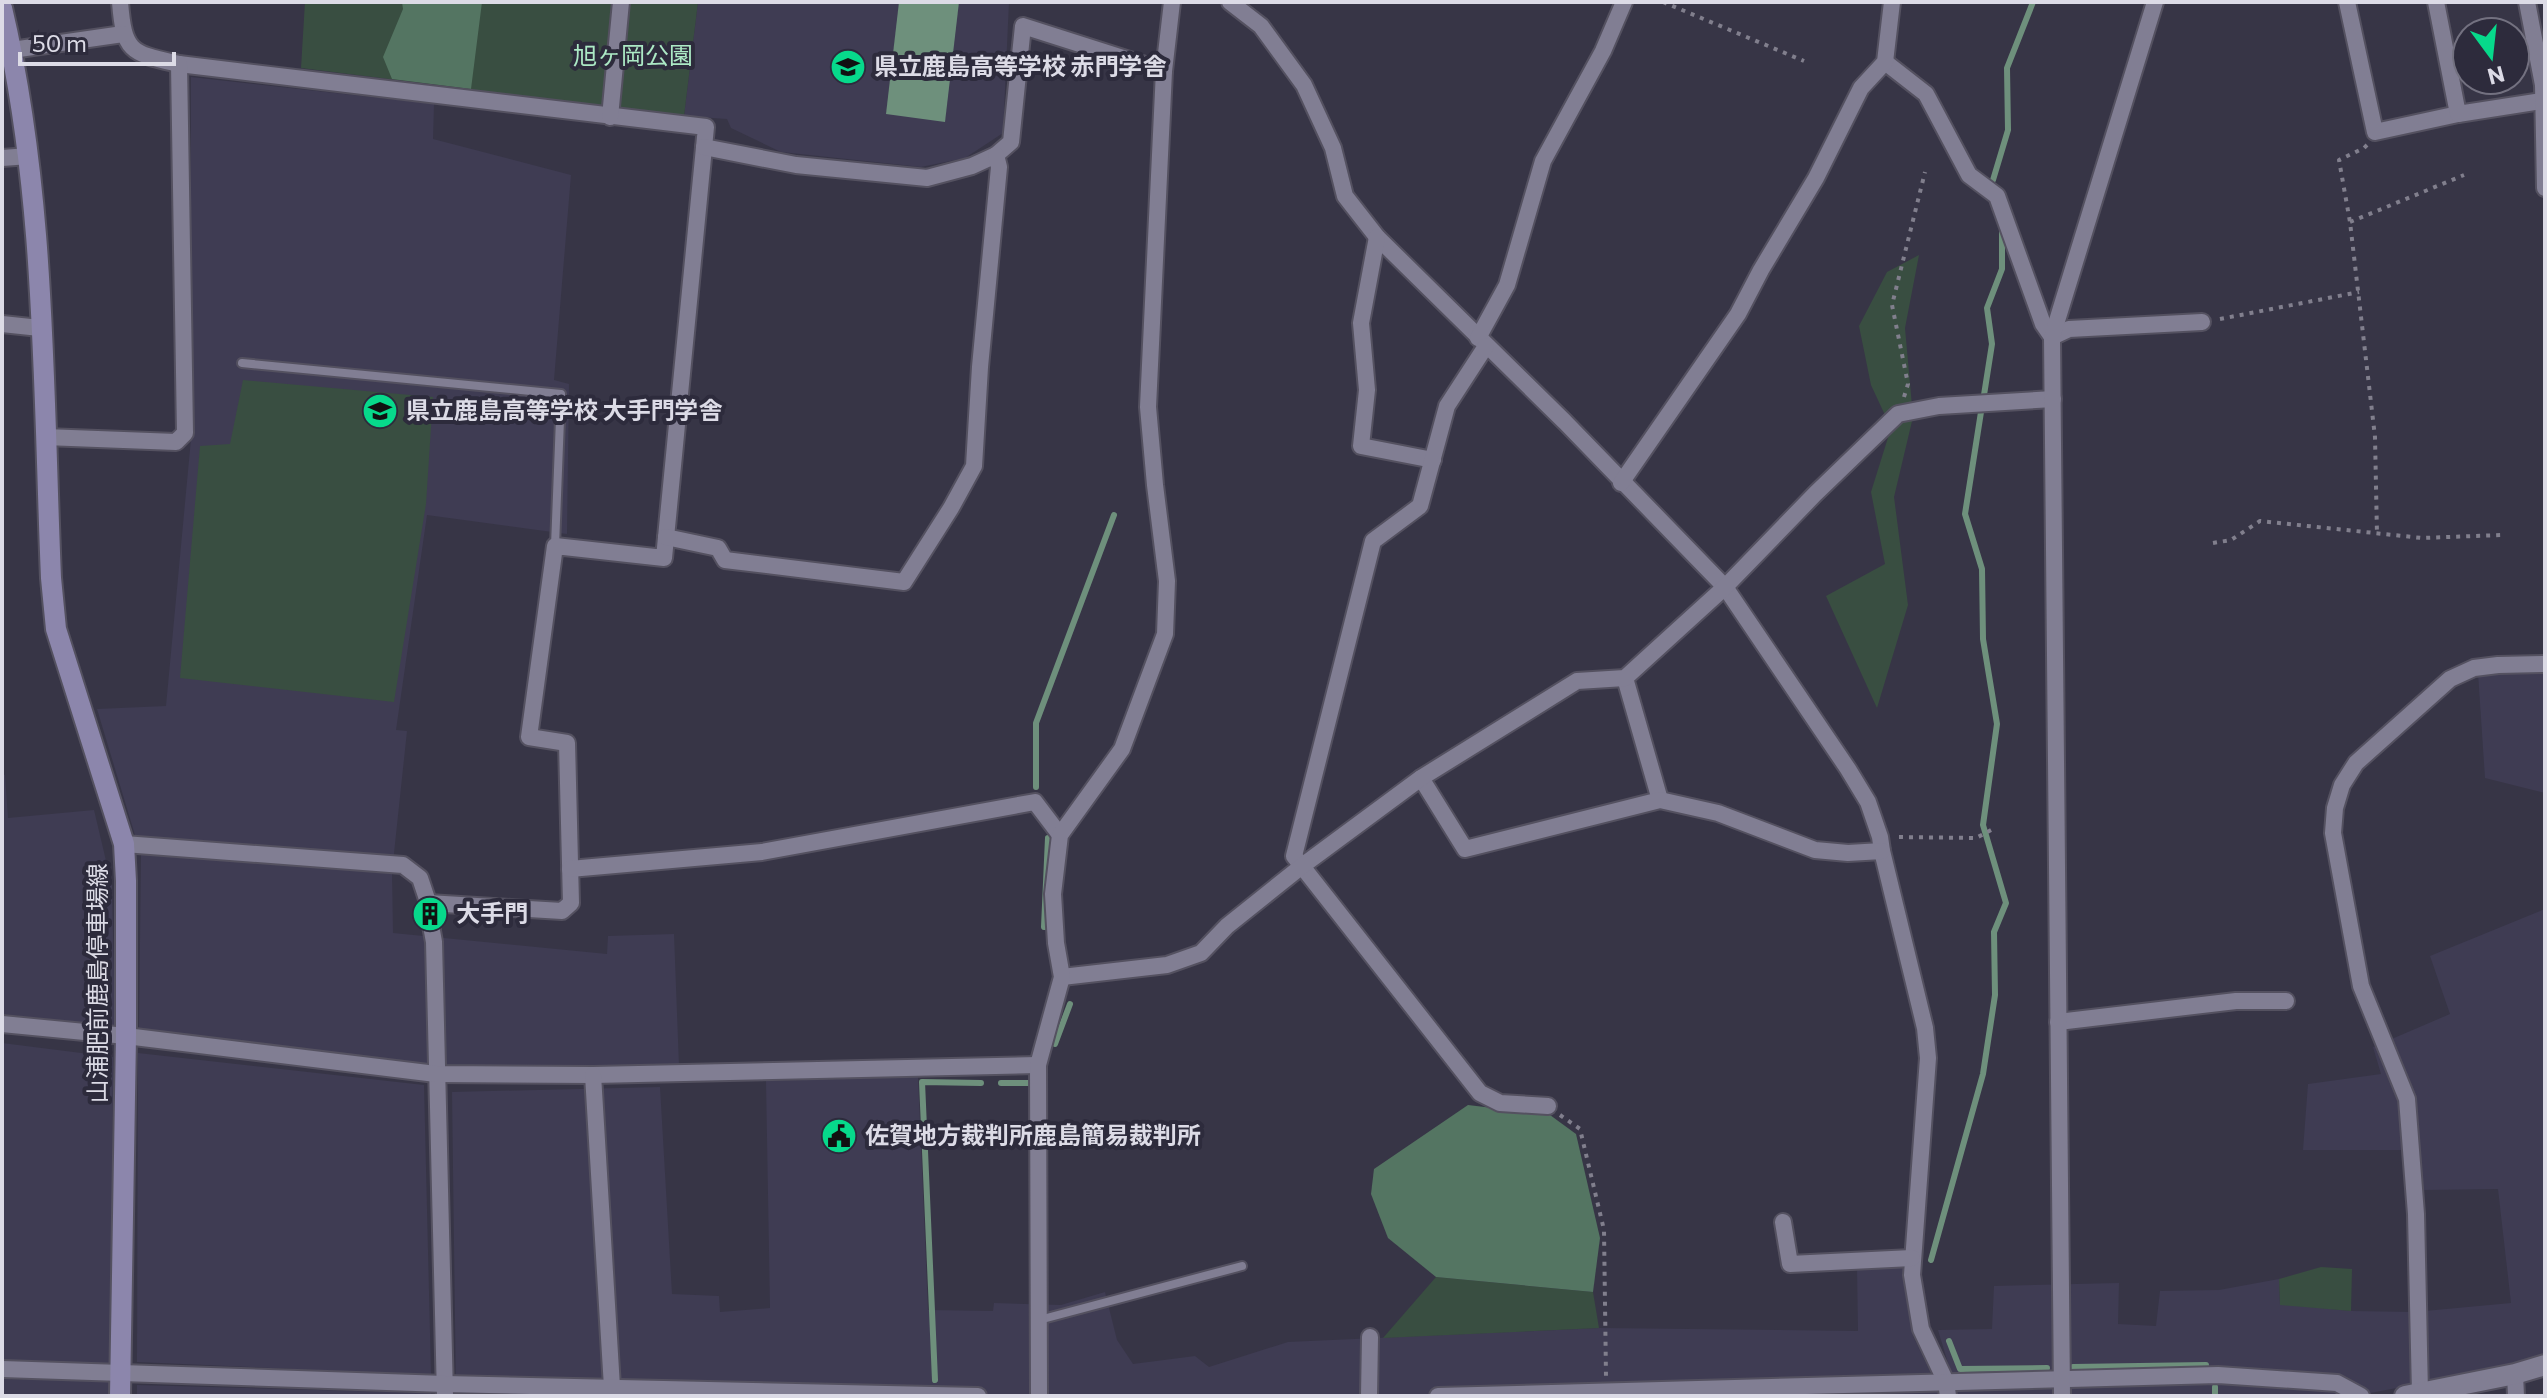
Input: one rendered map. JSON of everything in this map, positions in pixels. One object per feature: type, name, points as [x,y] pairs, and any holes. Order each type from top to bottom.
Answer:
[{"type":"main road","name":"山浦肥前鹿島停車場線","points":[[2,8],[29,156],[56,629],[124,844],[126,1036],[120,1396]]},
{"type":"street","points":[[120,2],[123,34],[128,45],[144,56],[179,64],[706,127],[664,558],[555,546],[529,737],[567,743],[571,903],[562,911],[429,910]]},
{"type":"street","points":[[610,117],[621,2]]},
{"type":"street","points":[[1039,1396],[1038,1065],[1062,977],[1053,894],[1060,835],[1122,749],[1165,634],[1167,581],[1148,407],[1164,71],[1172,2]]},
{"type":"street","points":[[1230,2],[1261,26],[1304,85],[1333,148],[1345,196],[1377,237],[1565,422],[1725,587],[1868,802],[1925,1028],[1928,1058],[1912,1275],[1921,1329],[1947,1389]]},
{"type":"street","points":[[1548,1106],[1500,1103],[1480,1093],[1294,856],[1373,541],[1420,506],[1447,406],[1482,342],[1507,285],[1543,161],[1603,51],[1624,2]]},
{"type":"street","points":[[1621,483],[1738,314],[1816,178],[1861,88],[1885,62],[1892,2]]},
{"type":"street","points":[[2062,1388],[2052,337],[2155,2]]},
{"type":"street","points":[[2347,2],[2375,132],[2543,91]]},
{"type":"street","points":[[2436,2],[2458,114]]},
{"type":"street","points":[[2527,2],[2543,91],[2545,188]]},
{"type":"street","points":[[704,147],[796,165],[927,178],[972,166],[996,155],[1011,142],[1023,26],[1164,71]]},
{"type":"street","points":[[12,50],[123,34]]},
{"type":"street","points":[[1885,62],[1926,94],[1969,175],[1997,196],[2043,324],[2052,337]]},
{"type":"street","points":[[45,437],[176,442],[185,433],[179,64]]},
{"type":"street","points":[[666,537],[718,548],[725,560],[904,582],[974,466],[999,167],[996,155]]},
{"type":"street","points":[[2,158],[29,156]]},
{"type":"street","points":[[1377,237],[1361,323],[1367,390],[1361,446],[1433,460]]},
{"type":"street","points":[[2052,337],[2069,329],[2202,322]]},
{"type":"street","points":[[2,324],[40,328]]},
{"type":"street","points":[[1062,977],[1167,965],[1201,953],[1227,926],[1302,866],[1421,778],[1577,681],[1625,678],[1725,587],[1898,414],[1939,406],[2053,399]]},
{"type":"street","points":[[2545,664],[2474,668],[2450,679],[2356,763],[2342,785],[2335,808],[2333,833],[2361,986],[2407,1099],[2416,1214],[2412,1394],[2515,1374],[2545,1365]]},
{"type":"street","points":[[1625,678],[1660,800]]},
{"type":"street","points":[[1421,778],[1465,849],[1660,800],[1718,813],[1815,850],[1848,853],[1881,844]]},
{"type":"street","points":[[570,869],[762,852],[1035,802],[1060,835]]},
{"type":"street","points":[[124,844],[403,865],[420,878],[434,942],[445,1390]]},
{"type":"street","points":[[2058,1022],[2236,1001],[2286,1001]]},
{"type":"street","points":[[2,1024],[436,1074],[593,1075],[1038,1065]]},
{"type":"street","points":[[593,1075],[619,1390]]},
{"type":"street","points":[[1783,1222],[1790,1264],[1912,1258]]},
{"type":"street","points":[[1369,1396],[1370,1337]]},
{"type":"street","points":[[2,1369],[121,1372],[445,1390],[978,1396]]},
{"type":"street","points":[[2515,1374],[2516,1396]]},
{"type":"street","points":[[1438,1396],[2062,1388],[2218,1375],[2337,1383],[2361,1396]]},
{"type":"lane","points":[[242,363],[561,394],[555,546]]},
{"type":"lane","points":[[1039,1320],[1242,1266]]},
{"type":"path","points":[[1663,2],[1804,61]]},
{"type":"path","points":[[2375,132],[2364,148],[2339,160],[2350,222],[2375,437],[2377,535]]},
{"type":"path","points":[[1898,414],[1908,384],[1892,305],[1925,172]]},
{"type":"path","points":[[2350,222],[2464,175]]},
{"type":"path","points":[[2202,322],[2359,292]]},
{"type":"path","points":[[2213,543],[2231,540],[2260,521],[2422,538],[2502,535]]},
{"type":"path","points":[[1881,844],[1976,838],[1995,828]]},
{"type":"path","points":[[1548,1106],[1580,1129],[1604,1230],[1606,1392]]},
{"type":"shaded area","points":[[402,2],[482,2],[471,89],[392,79],[383,57],[403,9]]},
{"type":"shaded area","name":"県立鹿島高等学校 赤門学舎","points":[[698,2],[1009,2],[1003,133],[965,158],[921,167],[781,152],[731,128],[727,119],[684,116]]},
{"type":"shaded area","points":[[899,2],[959,2],[945,122],[886,114]]},
{"type":"shaded area","name":"県立鹿島高等学校 大手門学舎","points":[[191,77],[434,104],[433,139],[571,175],[554,380],[569,384],[567,534],[427,515],[396,730],[407,731],[392,872],[393,933],[607,954],[608,936],[674,934],[679,1066],[446,1068],[139,1030],[141,855],[97,709],[166,706],[191,439]]},
{"type":"shaded area","points":[[2478,673],[2545,673],[2545,793],[2485,778]]},
{"type":"shaded area","points":[[2,774],[5,775],[8,818],[94,810],[112,886],[115,1026],[2,1014]]},
{"type":"shaded area","points":[[2545,909],[2545,1354],[2516,1365],[2355,1396],[1955,1396],[1938,1330],[1992,1329],[1994,1286],[2119,1283],[2118,1324],[2156,1326],[2160,1291],[2219,1290],[2279,1279],[2280,1304],[2351,1311],[2414,1312],[2511,1303],[2498,1189],[2423,1190],[2417,1150],[2303,1150],[2308,1084],[2381,1074],[2373,1047],[2450,1014],[2430,956]]},
{"type":"shaded area","points":[[2,1043],[113,1057],[111,1364],[2,1361]]},
{"type":"shaded area","points":[[138,1053],[424,1085],[431,1375],[137,1362]]},
{"type":"shaded area","points":[[918,1077],[928,1310],[993,1311],[994,1303],[1061,1305],[1105,1292],[1117,1340],[1133,1364],[1195,1356],[1209,1367],[1288,1342],[1599,1328],[1858,1331],[1857,1267],[1903,1264],[1913,1336],[1940,1396],[456,1396],[452,1092],[660,1087],[672,1294],[719,1296],[720,1312],[770,1308],[766,1081]]},
{"type":"shaded area","points":[[1468,1105],[1550,1115],[1576,1134],[1600,1238],[1593,1292],[1436,1277],[1388,1238],[1371,1194],[1374,1169]]},
{"type":"shaded area","points":[[2,1379],[110,1381],[110,1396],[2,1396]]},
{"type":"shaded area","points":[[137,1385],[431,1393],[431,1396],[137,1396]]},
{"type":"green space","name":"旭ヶ岡公園","points":[[305,2],[698,2],[684,116],[301,68]]},
{"type":"green space","points":[[1919,255],[1905,328],[1913,417],[1894,497],[1908,605],[1877,708],[1826,596],[1885,564],[1871,492],[1891,428],[1871,385],[1859,326],[1887,272]]},
{"type":"green space","points":[[243,380],[433,397],[426,504],[394,702],[180,678],[200,446],[230,444]]},
{"type":"green space","points":[[2321,1267],[2352,1269],[2351,1311],[2280,1305],[2279,1279]]},
{"type":"green space","points":[[1436,1277],[1593,1292],[1599,1328],[1383,1338]]},
{"type":"waterway","points":[[1993,180],[2008,130],[2007,68],[2033,2]]},
{"type":"waterway","points":[[1984,395],[1992,344],[1987,308],[2002,269],[2002,228]]},
{"type":"waterway","points":[[1931,1260],[1983,1074],[1995,995],[1994,932],[2006,903],[1983,825],[1997,724],[1983,639],[1982,569],[1965,514],[1981,412]]},
{"type":"waterway","points":[[1036,787],[1036,723],[1114,515]]},
{"type":"waterway","points":[[1044,927],[1048,838]]},
{"type":"waterway","points":[[1055,1044],[1070,1004]]},
{"type":"waterway","points":[[935,1380],[922,1082],[981,1083]]},
{"type":"waterway","points":[[1001,1083],[1029,1083]]},
{"type":"waterway","points":[[1949,1341],[1960,1369],[2047,1368]]},
{"type":"waterway","points":[[2073,1367],[2206,1365]]},
{"type":"waterway","points":[[2215,1387],[2215,1396]]},
{"type":"place","name":"県立鹿島高等学校 赤門学舎","points":[[848,67]]},
{"type":"place","name":"県立鹿島高等学校 大手門学舎","points":[[380,411]]},
{"type":"place","name":"大手門","points":[[430,914]]},
{"type":"place","name":"佐賀地方裁判所鹿島簡易裁判所","points":[[839,1136]]}]
